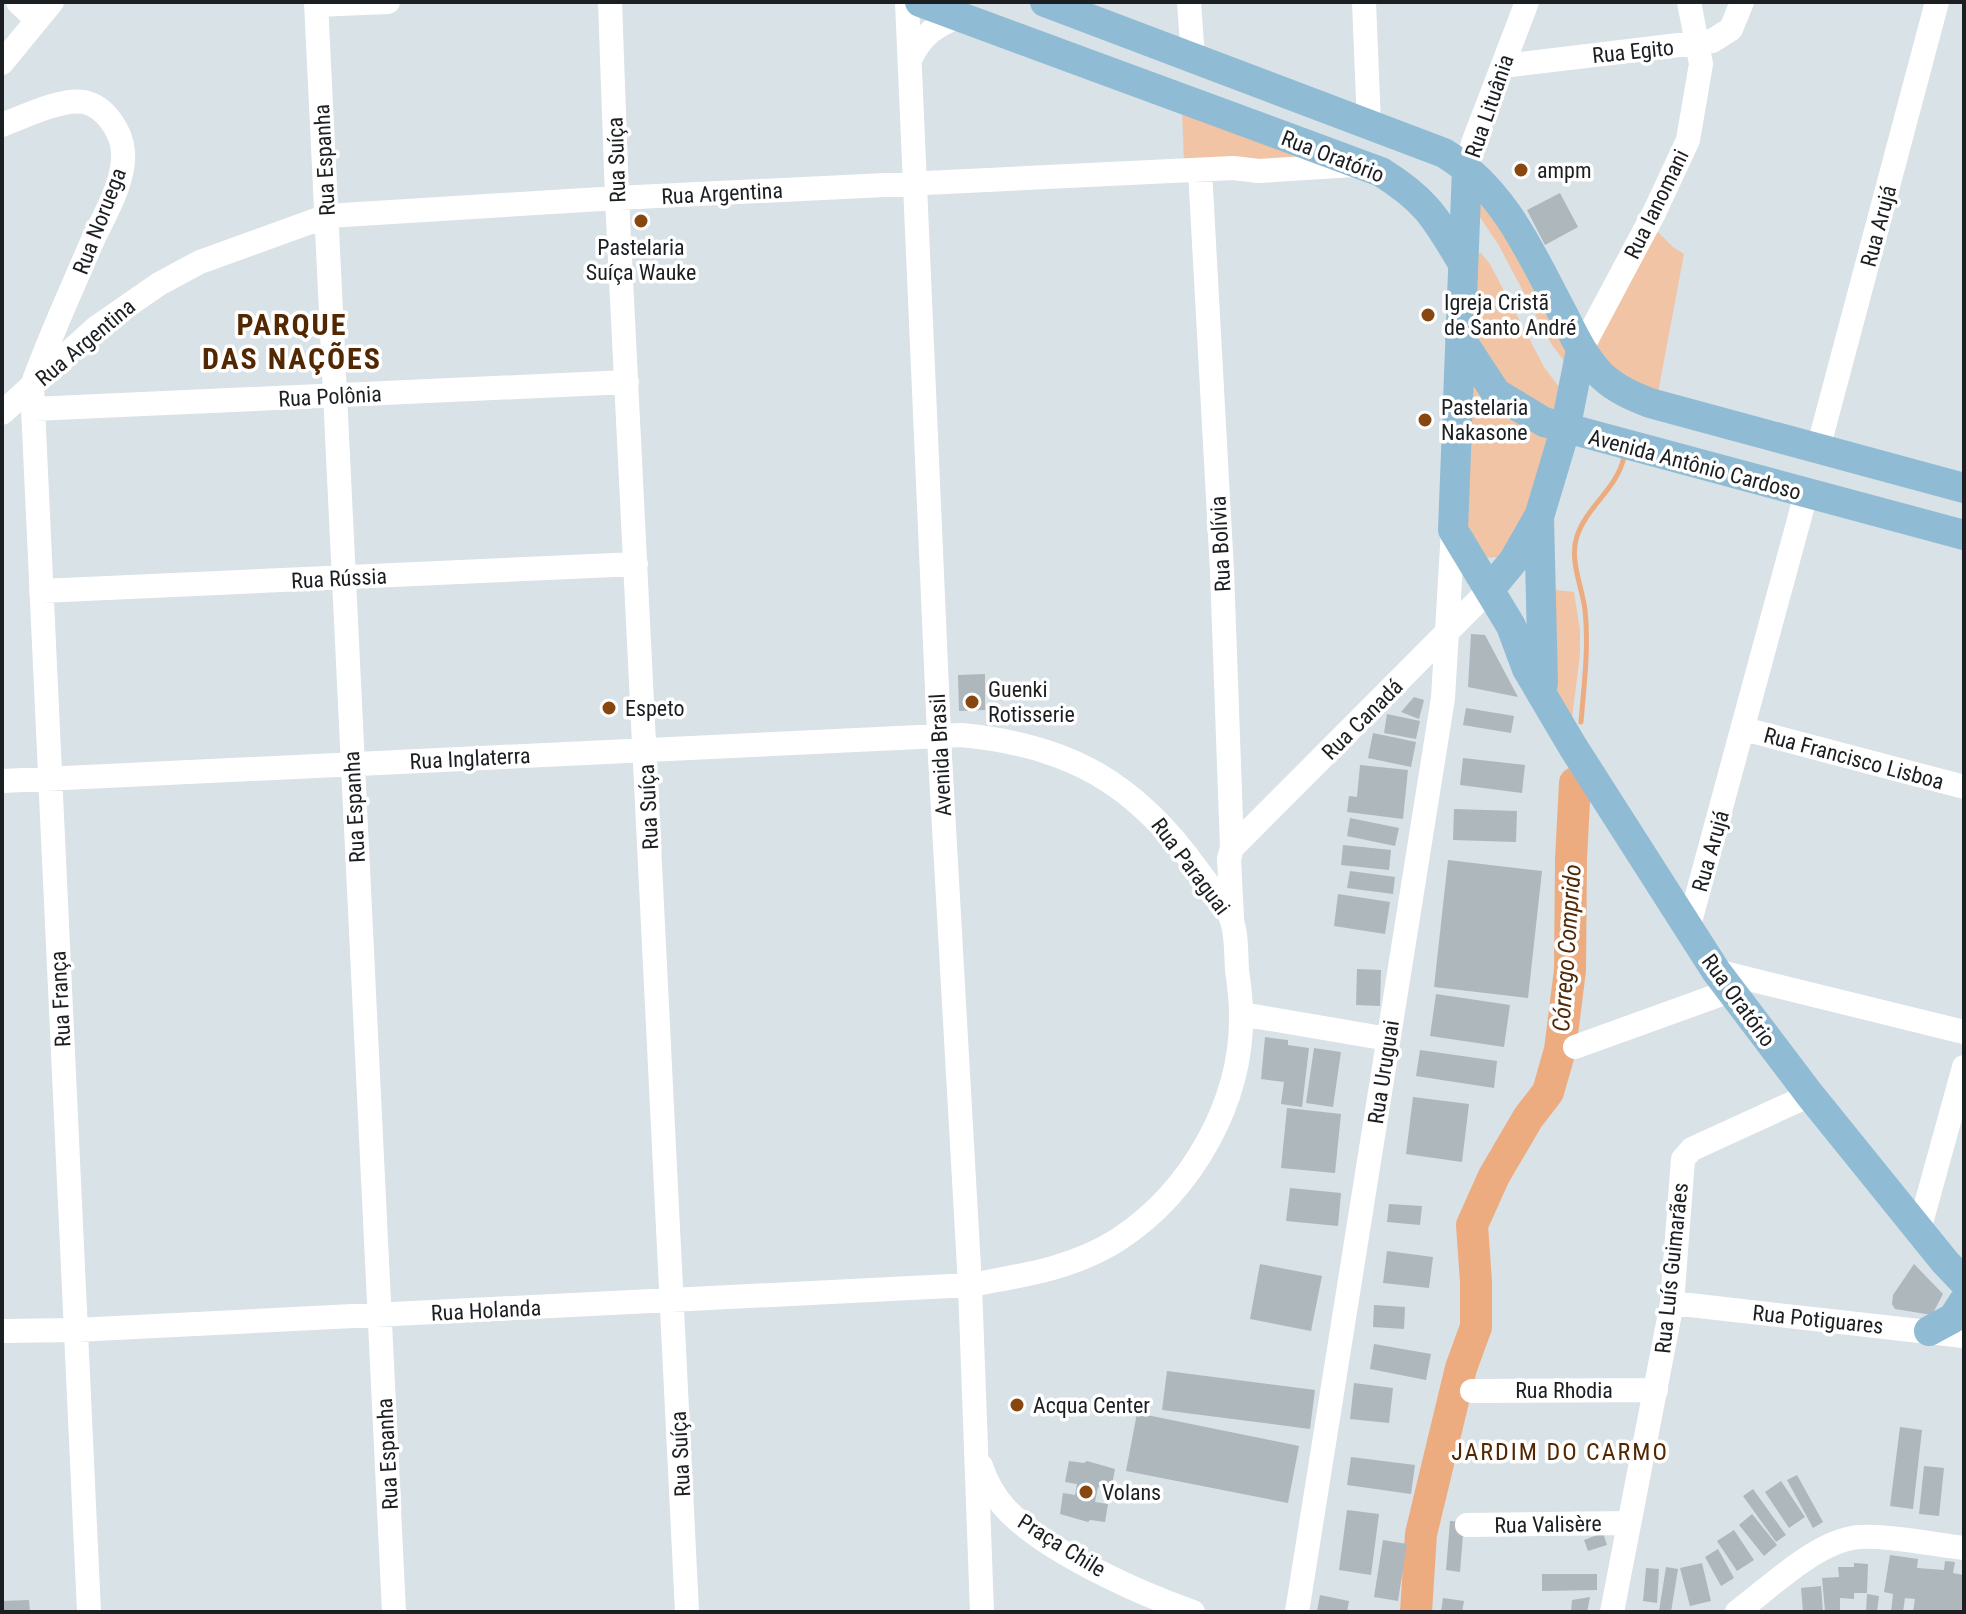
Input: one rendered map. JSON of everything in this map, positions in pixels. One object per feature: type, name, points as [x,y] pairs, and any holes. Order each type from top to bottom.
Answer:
[{"type":"main road","name":"Rua Oratório","points":[[920,2],[1381,172],[1413,193],[1437,220],[1462,262]]},
{"type":"main road","name":"Rua Oratório","points":[[1045,2],[1444,153],[1467,169],[1510,215],[1581,350],[1565,430],[1539,517],[1544,697]]},
{"type":"main road","name":"Rua Lituânia","points":[[1462,262],[1467,169]]},
{"type":"main road","points":[[1453,530],[1462,262]]},
{"type":"main road","name":"Avenida Antônio Cardoso","points":[[1460,338],[1496,393],[1532,416],[1565,430],[1964,535]]},
{"type":"main road","name":"Avenida Antônio Cardoso","points":[[1581,350],[1601,375],[1633,397],[1964,488]]},
{"type":"main road","points":[[1482,577],[1514,560],[1539,517]]},
{"type":"main road","name":"Rua Oratório","points":[[1453,530],[1511,626],[1527,669],[1723,981],[1810,1095],[1964,1282]]},
{"type":"main road","points":[[1929,1331],[1953,1318],[1964,1301]]},
{"type":"street","points":[[2,63],[45,11],[18,2]]},
{"type":"street","points":[[316,4],[388,2]]},
{"type":"street","name":"Rua Suíça","points":[[610,2],[687,1612]]},
{"type":"street","name":"Avenida Brasil","points":[[907,2],[939,736],[970,1285],[975,1452]]},
{"type":"street","points":[[1189,2],[1193,58]]},
{"type":"street","points":[[1364,2],[1369,124]]},
{"type":"street","name":"Rua Lituânia","points":[[1467,169],[1473,143],[1527,2]]},
{"type":"street","name":"Rua Ianomani","points":[[1581,350],[1681,156],[1692,123],[1701,64],[1689,2]]},
{"type":"street","name":"Rua Egito","points":[[1503,66],[1719,39],[1731,29],[1742,2]]},
{"type":"street","name":"Rua Arujá","points":[[1818,449],[1937,2]]},
{"type":"street","name":"Rua Espanha","points":[[316,4],[394,1612]]},
{"type":"street","points":[[911,58],[926,34],[938,24],[960,16]]},
{"type":"street","name":"Rua Noruega","points":[[2,125],[47,108],[85,102],[104,113],[116,129],[123,153],[118,181],[46,346],[32,397]]},
{"type":"street","name":"Rua Argentina","points":[[2,413],[32,397],[97,327],[134,299],[200,262],[327,216],[915,183],[1359,165]]},
{"type":"street","name":"Rua Bolívia","points":[[1200,170],[1222,571],[1232,918]]},
{"type":"street","name":"Rua Polônia","points":[[32,397],[335,396],[627,382]]},
{"type":"street","name":"Rua França","points":[[32,397],[89,1612]]},
{"type":"street","name":"Rua Arujá","points":[[1688,929],[1806,494]]},
{"type":"street","name":"Rua Uruguai","points":[[1297,1612],[1443,698],[1453,530]]},
{"type":"street","name":"Rua Rússia","points":[[41,591],[636,564]]},
{"type":"street","name":"Rua Canadá","points":[[1232,848],[1445,637],[1482,577]]},
{"type":"street","name":"Rua Francisco Lisboa","points":[[1744,729],[1964,787]]},
{"type":"street","name":"Rua Inglaterra","points":[[2,781],[939,736]]},
{"type":"street","name":"Rua Paraguai","points":[[939,736],[990,738],[1027,744],[1061,756],[1095,772],[1126,792],[1157,819],[1179,844],[1232,918],[1241,1014],[1237,1057],[1221,1116],[1187,1173],[1156,1210],[1120,1238],[1092,1254],[1062,1266],[970,1285]]},
{"type":"street","points":[[1575,1047],[1723,981],[1964,1032]]},
{"type":"street","points":[[1241,1014],[1388,1039]]},
{"type":"street","points":[[1919,1230],[1964,1067]]},
{"type":"street","name":"Rua Luís Guimarães","points":[[1612,1612],[1672,1303],[1685,1155],[1810,1095]]},
{"type":"street","name":"Rua Holanda","points":[[2,1331],[75,1330],[970,1285]]},
{"type":"street","name":"Rua Potiguares","points":[[1672,1303],[1964,1336]]},
{"type":"street","name":"Rua Rhodia","points":[[1472,1391],[1656,1390]]},
{"type":"street","points":[[975,1452],[982,1612]]},
{"type":"street","name":"Praça Chile","points":[[975,1452],[995,1495],[1024,1526],[1078,1559],[1186,1611]]},
{"type":"street","name":"Rua Valisère","points":[[1467,1525],[1629,1523]]},
{"type":"street","points":[[980,1542],[994,1528],[1024,1526]]},
{"type":"street","points":[[1737,1612],[1817,1552],[1843,1540],[1866,1537],[1964,1548]]},
{"type":"shaded area","points":[[1182,110],[1317,161],[1184,164]]},
{"type":"shaded area","points":[[1480,196],[1485,197],[1568,346],[1566,364],[1550,342],[1498,244],[1479,216]]},
{"type":"shaded area","points":[[1658,232],[1684,254],[1657,398],[1646,394],[1596,354],[1596,346]]},
{"type":"shaded area","points":[[1481,253],[1490,264],[1544,367],[1559,387],[1555,413],[1519,402],[1473,331],[1477,254]]},
{"type":"shaded area","points":[[1473,384],[1553,436],[1534,511],[1502,557],[1483,558],[1466,529]]},
{"type":"shaded area","points":[[1547,589],[1574,592],[1580,655],[1571,726],[1557,698]]},
{"type":"building","points":[[1560,193],[1578,227],[1545,245],[1527,210]]},
{"type":"building","points":[[1471,634],[1485,635],[1518,697],[1468,687]]},
{"type":"building","points":[[985,674],[985,710],[959,711],[958,675]]},
{"type":"building","points":[[1414,697],[1424,700],[1419,719],[1401,712]]},
{"type":"building","points":[[1466,708],[1514,716],[1511,733],[1463,725]]},
{"type":"building","points":[[1387,714],[1420,721],[1416,739],[1384,733]]},
{"type":"building","points":[[1373,733],[1416,742],[1411,767],[1368,758]]},
{"type":"building","points":[[1463,758],[1525,765],[1522,793],[1460,785]]},
{"type":"building","points":[[1360,765],[1408,770],[1403,819],[1347,812],[1349,796],[1357,797]]},
{"type":"building","points":[[1454,809],[1517,811],[1516,842],[1453,840]]},
{"type":"building","points":[[1350,818],[1399,828],[1395,846],[1347,836]]},
{"type":"building","points":[[1343,845],[1391,850],[1389,870],[1341,865]]},
{"type":"building","points":[[1448,860],[1542,871],[1528,998],[1434,987]]},
{"type":"building","points":[[1350,871],[1395,877],[1393,894],[1347,888]]},
{"type":"building","points":[[1338,894],[1390,902],[1385,934],[1334,926]]},
{"type":"building","points":[[1357,969],[1381,970],[1380,1006],[1356,1005]]},
{"type":"building","points":[[1436,994],[1510,1005],[1504,1047],[1430,1036]]},
{"type":"building","points":[[1265,1037],[1288,1040],[1288,1045],[1309,1048],[1302,1107],[1281,1104],[1284,1082],[1261,1079]]},
{"type":"building","points":[[1314,1048],[1341,1052],[1333,1107],[1306,1103]]},
{"type":"building","points":[[1420,1050],[1497,1061],[1494,1088],[1416,1076]]},
{"type":"building","points":[[1413,1097],[1469,1104],[1462,1162],[1406,1154]]},
{"type":"building","points":[[1287,1108],[1341,1114],[1335,1173],[1281,1168]]},
{"type":"building","points":[[1290,1188],[1341,1193],[1338,1226],[1286,1221]]},
{"type":"building","points":[[1389,1204],[1422,1206],[1420,1225],[1387,1222]]},
{"type":"building","points":[[1387,1251],[1433,1257],[1429,1288],[1383,1283]]},
{"type":"building","points":[[1260,1264],[1322,1276],[1311,1331],[1250,1319]]},
{"type":"building","points":[[1914,1264],[1943,1294],[1932,1315],[1895,1309],[1892,1304],[1893,1295]]},
{"type":"building","points":[[1374,1305],[1405,1307],[1404,1329],[1373,1327]]},
{"type":"building","points":[[1374,1344],[1431,1354],[1426,1380],[1370,1369]]},
{"type":"building","points":[[1167,1371],[1315,1390],[1310,1429],[1162,1410]]},
{"type":"building","points":[[1354,1383],[1393,1388],[1389,1423],[1350,1419]]},
{"type":"building","points":[[1137,1413],[1299,1446],[1288,1503],[1126,1471]]},
{"type":"building","points":[[1900,1427],[1922,1430],[1913,1509],[1890,1506]]},
{"type":"building","points":[[1351,1457],[1415,1465],[1411,1494],[1347,1485]]},
{"type":"building","name":"Volans","points":[[1069,1461],[1087,1461],[1115,1469],[1111,1490],[1098,1487],[1095,1502],[1108,1504],[1105,1522],[1088,1522],[1060,1514],[1063,1493],[1075,1495],[1077,1484],[1065,1482]]},
{"type":"building","points":[[1924,1466],[1944,1468],[1939,1516],[1919,1514]]},
{"type":"building","points":[[1797,1475],[1823,1522],[1813,1528],[1787,1480]]},
{"type":"building","points":[[1781,1481],[1805,1517],[1789,1528],[1765,1492]]},
{"type":"building","points":[[1753,1489],[1786,1535],[1776,1542],[1743,1496]]},
{"type":"building","points":[[1347,1510],[1379,1514],[1371,1575],[1339,1570]]},
{"type":"building","points":[[1752,1514],[1777,1545],[1764,1556],[1739,1525]]},
{"type":"building","points":[[1450,1521],[1464,1522],[1460,1572],[1446,1570]]},
{"type":"building","points":[[1734,1530],[1754,1560],[1737,1571],[1717,1541]]},
{"type":"building","points":[[1603,1533],[1607,1545],[1588,1551],[1584,1540]]},
{"type":"building","points":[[1383,1540],[1407,1544],[1398,1601],[1374,1597]]},
{"type":"building","points":[[1718,1549],[1734,1578],[1721,1586],[1705,1557]]},
{"type":"building","points":[[1890,1555],[1918,1559],[1917,1568],[1944,1570],[1945,1561],[1955,1562],[1953,1573],[1964,1575],[1964,1612],[1913,1612],[1915,1599],[1905,1598],[1903,1612],[1891,1612],[1893,1594],[1884,1592]]},
{"type":"building","points":[[1702,1563],[1711,1601],[1690,1606],[1680,1568]]},
{"type":"building","points":[[1854,1563],[1868,1564],[1867,1593],[1854,1593],[1854,1599],[1840,1598],[1840,1610],[1825,1611],[1822,1578],[1839,1577],[1838,1567],[1854,1567]]},
{"type":"building","points":[[1666,1567],[1678,1569],[1671,1612],[1659,1611]]},
{"type":"building","points":[[1646,1568],[1659,1569],[1657,1603],[1643,1601]]},
{"type":"building","points":[[1542,1574],[1597,1574],[1597,1590],[1542,1591]]},
{"type":"building","points":[[1821,1586],[1823,1612],[1803,1612],[1801,1588]]},
{"type":"building","points":[[1867,1594],[1879,1596],[1877,1612],[1866,1612]]},
{"type":"building","points":[[1320,1595],[1349,1601],[1347,1612],[1317,1612]]},
{"type":"building","points":[[1590,1597],[1587,1612],[1571,1612],[1572,1600]]},
{"type":"building","points":[[1443,1598],[1464,1601],[1462,1612],[1441,1612]]},
{"type":"building","points":[[29,1600],[30,1612],[2,1612],[2,1601]]},
{"type":"waterway","name":"Córrego Comprido","points":[[1581,722],[1586,624],[1575,564],[1575,545],[1582,525],[1615,479],[1624,457]]},
{"type":"waterway","name":"Córrego Comprido","points":[[1416,1612],[1421,1534],[1461,1368],[1476,1327],[1472,1225],[1494,1176],[1528,1118],[1548,1092],[1560,1050],[1570,970],[1575,783]]},
{"type":"place","name":"ampm","points":[[1521,170]]},
{"type":"place","name":"Pastelaria Suíça Wauke","points":[[641,221]]},
{"type":"place","name":"Igreja Cristã de Santo André","points":[[1428,315]]},
{"type":"place","name":"Pastelaria Nakasone","points":[[1425,420]]},
{"type":"place","name":"Guenki Rotisserie","points":[[972,702]]},
{"type":"place","name":"Espeto","points":[[609,708]]},
{"type":"place","name":"Acqua Center","points":[[1017,1405]]},
{"type":"place","name":"Volans","points":[[1086,1492]]},
{"type":"district","name":"PARQUE DAS NAÇÕES","points":[[292,342]]},
{"type":"district","name":"JARDIM DO CARMO","points":[[1560,1452]]}]
